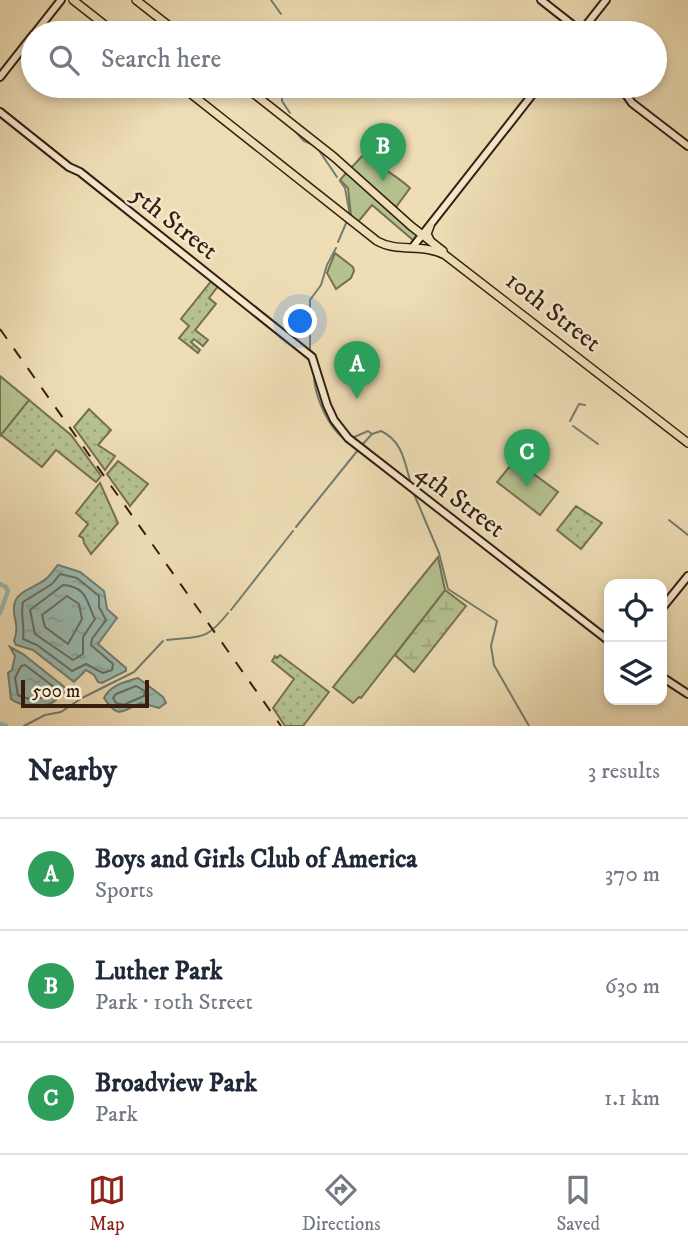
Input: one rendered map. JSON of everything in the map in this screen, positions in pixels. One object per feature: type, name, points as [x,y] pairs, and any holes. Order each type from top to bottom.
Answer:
[{"type":"main road","points":[[44,21],[61,0]]},
{"type":"main road","points":[[73,0],[100,21]]},
{"type":"main road","points":[[136,0],[163,21]]},
{"type":"main road","points":[[541,0],[567,21]]},
{"type":"main road","points":[[591,21],[606,0]]},
{"type":"main road","points":[[0,77],[21,50]]},
{"type":"main road","name":"10th Street","points":[[196,98],[380,243],[392,247],[439,249],[688,441]]},
{"type":"main road","points":[[259,98],[334,157],[422,235],[427,244],[439,249]]},
{"type":"main road","points":[[412,248],[530,98]]},
{"type":"main road","points":[[628,98],[688,146]]},
{"type":"main road","name":"5th Street","points":[[0,112],[313,357],[317,369]]},
{"type":"main road","points":[[430,226],[428,237],[439,249]]},
{"type":"main road","name":"10th Street","points":[[467,270],[688,441]]},
{"type":"main road","name":"4th Street","points":[[317,369],[327,405],[348,438],[604,637]]},
{"type":"main road","points":[[667,602],[688,576]]},
{"type":"main road","points":[[667,680],[688,694]]},
{"type":"green space","points":[[363,155],[410,188],[396,207],[352,170]]},
{"type":"green space","points":[[347,172],[417,235],[414,241],[372,205],[358,222],[351,216],[348,188],[340,180]]},
{"type":"green space","points":[[335,253],[353,267],[354,271],[351,278],[336,289],[327,273]]},
{"type":"green space","points":[[212,280],[219,285],[209,298],[216,304],[195,330],[208,340],[203,346],[194,339],[191,342],[200,350],[198,353],[179,338],[189,326],[181,319]]},
{"type":"green space","points":[[0,376],[29,400],[0,436]]},
{"type":"green space","points":[[29,400],[71,435],[101,476],[96,482],[56,450],[42,467],[1,435]]},
{"type":"green space","points":[[89,409],[111,430],[98,445],[115,456],[105,470],[74,427]]},
{"type":"green space","points":[[515,460],[558,492],[540,515],[497,482]]},
{"type":"green space","points":[[118,461],[148,484],[130,506],[107,474]]},
{"type":"green space","points":[[100,483],[118,523],[91,554],[83,538],[79,536],[88,524],[76,513]]},
{"type":"green space","points":[[576,506],[602,523],[581,549],[557,530]]},
{"type":"green space","points":[[438,557],[445,590],[361,698],[353,703],[333,687]]},
{"type":"green space","points":[[445,590],[466,606],[414,672],[395,655]]},
{"type":"green space","points":[[280,655],[329,692],[303,726],[285,726],[273,708],[294,679],[272,661],[275,656],[277,658]]},
{"type":"water","points":[[58,565],[80,572],[104,591],[107,609],[117,618],[98,644],[126,668],[126,671],[102,683],[86,670],[74,682],[33,650],[16,645],[14,641],[14,607],[17,598],[47,578]]},
{"type":"water","points":[[10,647],[67,689],[54,702],[45,705],[24,705],[11,699],[8,673],[12,670],[15,656]]},
{"type":"water","points":[[138,678],[163,697],[166,703],[159,708],[141,703],[117,712],[104,698],[118,685]]},
{"type":"waterway","points":[[271,0],[281,14]]},
{"type":"waterway","points":[[282,98],[290,113]]},
{"type":"waterway","points":[[294,130],[304,141],[316,146],[337,177]]},
{"type":"waterway","points":[[340,181],[345,188],[350,215]]},
{"type":"waterway","points":[[338,242],[347,221]]},
{"type":"waterway","points":[[310,350],[310,300],[321,285],[336,248]]},
{"type":"waterway","points":[[314,379],[324,412],[344,439]]},
{"type":"waterway","points":[[570,421],[579,404],[585,405]]},
{"type":"waterway","points":[[573,426],[598,444]]},
{"type":"waterway","points":[[352,438],[368,431],[372,434],[381,431],[388,435],[399,447],[411,484]]},
{"type":"waterway","points":[[361,446],[372,434]]},
{"type":"waterway","points":[[296,527],[358,450]]},
{"type":"waterway","points":[[414,494],[439,553],[448,589],[497,621],[491,646],[494,665],[529,726]]},
{"type":"waterway","points":[[669,520],[688,535]]},
{"type":"waterway","points":[[231,610],[293,531]]},
{"type":"waterway","points":[[0,584],[8,591],[0,613]]},
{"type":"waterway","points":[[167,640],[202,636],[228,613]]},
{"type":"waterway","points":[[24,726],[45,715],[61,712],[82,698],[134,672],[163,641]]},
{"type":"waterway","points":[[0,724],[6,726]]},
{"type":"railway","points":[[0,329],[281,726]]},
{"type":"place","name":"Luther Park","points":[[383,181]]},
{"type":"place","name":"Boys and Girls Club of America","points":[[357,399]]},
{"type":"place","name":"Broadview Park","points":[[527,487]]}]
